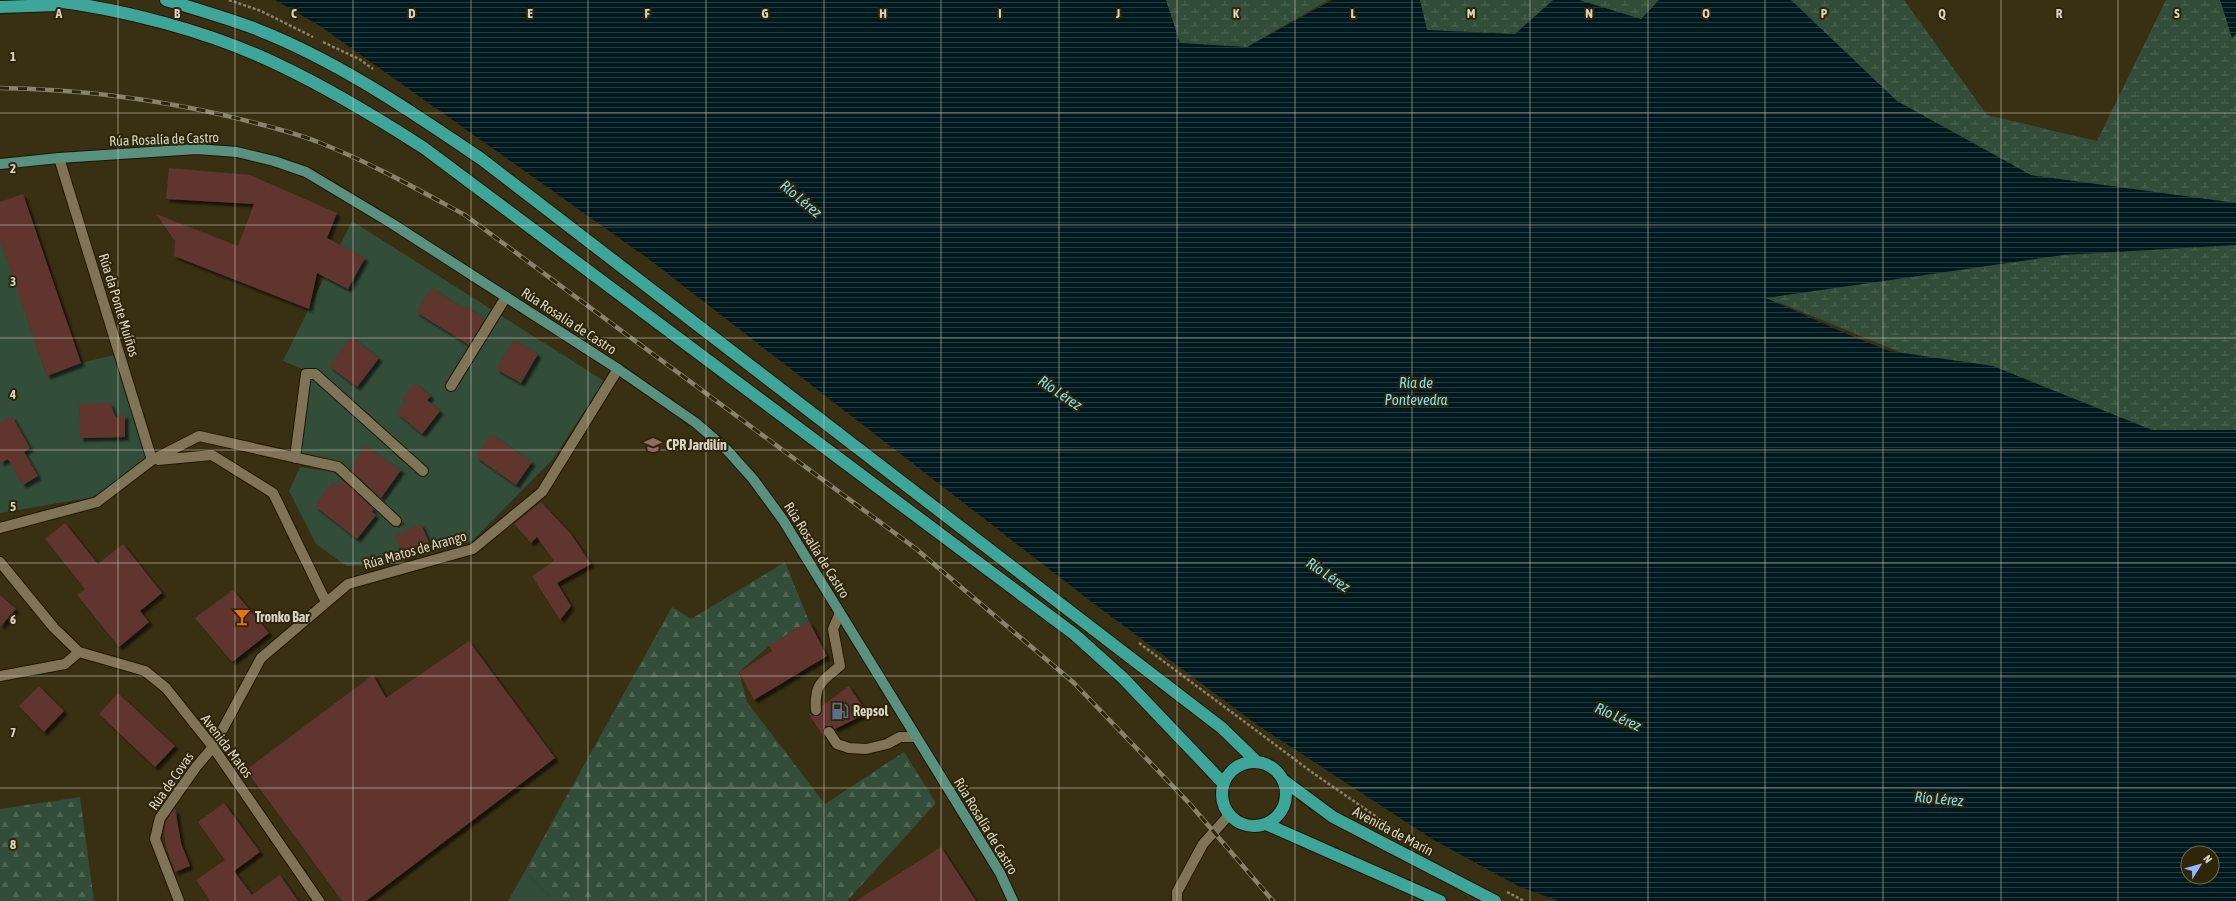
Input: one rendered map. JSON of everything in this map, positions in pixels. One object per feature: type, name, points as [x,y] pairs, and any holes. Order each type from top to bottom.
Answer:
[{"type":"highway","points":[[48,0],[87,4],[213,38],[276,63],[363,109],[424,148],[1074,634],[1136,691],[1223,784]]},
{"type":"highway","points":[[166,0],[256,29],[301,49],[368,85],[480,158],[1222,728],[1256,762]]},
{"type":"highway","points":[[0,7],[87,4]]},
{"type":"highway","points":[[1256,762],[1272,767],[1283,780],[1286,790],[1284,805],[1275,818],[1266,824],[1256,827],[1246,826],[1237,822],[1229,815],[1222,800],[1223,784],[1228,774],[1235,767],[1245,763],[1256,762]]},
{"type":"highway","name":"Avenida de Marín","points":[[1283,780],[1333,817],[1494,901]]},
{"type":"highway","points":[[1266,824],[1440,901]]},
{"type":"main road","name":"Rúa Rosalía de Castro","points":[[0,164],[59,158],[197,149],[237,152],[274,161],[306,172],[344,193],[618,369],[696,423],[727,450],[753,479],[782,520],[1000,874],[1013,901]]},
{"type":"street","name":"Rúa da Ponte Muíños","points":[[59,158],[152,460]]},
{"type":"street","name":"Rúa Rosalía de Castro","points":[[450,386],[506,297]]},
{"type":"street","name":"Rúa Matos de Arango","points":[[213,747],[261,658],[348,584],[473,549],[542,492],[618,369]]},
{"type":"street","points":[[295,458],[306,374],[315,374],[423,470]]},
{"type":"street","points":[[0,528],[97,502],[152,460],[199,436],[338,467],[396,521]]},
{"type":"street","points":[[152,460],[212,456],[273,493],[326,602]]},
{"type":"street","points":[[0,562],[54,628],[79,652],[65,664],[0,676]]},
{"type":"street","points":[[816,710],[814,694],[821,682],[840,666],[833,629],[840,613]]},
{"type":"street","name":"Avenida Matos","points":[[79,652],[145,671],[166,688],[213,747],[319,901]]},
{"type":"street","points":[[829,732],[837,744],[849,748],[866,749],[887,744],[900,737],[916,738]]},
{"type":"street","name":"Rúa de Covas","points":[[179,901],[155,839],[157,828],[160,818],[196,767],[213,747]]},
{"type":"street","points":[[1177,901],[1177,892],[1203,844],[1229,815]]},
{"type":"green space","points":[[753,0],[1328,0],[1262,39],[1332,0],[1904,0],[1987,115],[2097,141],[2166,0],[2236,0],[2236,695]],"holes":[[[1778,302],[1902,353],[1889,351],[1857,340],[1823,325]]]},
{"type":"green space","points":[[352,221],[604,381],[553,459],[472,541],[388,565],[346,566],[316,544],[289,491],[300,467],[333,472],[399,528],[405,524],[340,464],[300,455],[309,379],[315,381],[366,425],[419,475],[423,471],[315,374],[283,361]]},
{"type":"green space","points":[[0,238],[47,376],[81,363],[114,355],[147,459],[94,497],[0,513]]},
{"type":"green space","points":[[785,562],[809,621],[769,646],[739,672],[747,702],[825,804],[904,752],[936,803],[847,901],[554,901],[525,871],[672,607],[691,619]]},
{"type":"green space","points":[[80,797],[94,901],[0,901],[0,809]]},
{"type":"green space","points":[[525,871],[554,901],[508,901]]},
{"type":"water","name":"Ría de Pontevedra","points":[[275,0],[1166,0],[1180,43],[1247,47],[1332,0],[1420,0],[1427,30],[1515,34],[1553,0],[1579,0],[1641,19],[1659,0],[1791,0],[1897,101],[2031,175],[2236,203],[2236,245],[2063,255],[1766,298],[1889,351],[1993,366],[2152,430],[2236,430],[2236,901],[1559,901],[1518,886],[1432,839],[1259,726],[1093,603],[650,260],[320,26]]},
{"type":"water","points":[[2220,0],[2236,0],[2236,34],[2232,38]]},
{"type":"building","points":[[169,168],[250,175],[337,213],[327,238],[365,258],[348,289],[317,273],[309,309],[174,256],[175,241],[156,214],[238,246],[254,204],[166,199]]},
{"type":"building","points":[[23,194],[81,363],[47,376],[0,241],[0,202]]},
{"type":"building","points":[[432,288],[464,309],[466,306],[485,319],[469,345],[416,312]]},
{"type":"building","points":[[351,337],[379,358],[357,387],[329,366]]},
{"type":"building","points":[[514,340],[538,354],[521,383],[496,369]]},
{"type":"building","points":[[415,383],[431,396],[427,400],[440,411],[422,434],[397,413],[406,401],[401,400]]},
{"type":"building","points":[[110,403],[116,418],[125,414],[125,437],[80,438],[79,404]]},
{"type":"building","points":[[12,416],[30,448],[24,452],[38,476],[23,485],[8,459],[0,463],[0,423]]},
{"type":"building","points":[[491,434],[532,462],[516,485],[476,457]]},
{"type":"building","points":[[365,446],[401,470],[381,498],[350,469]]},
{"type":"building","points":[[342,480],[374,509],[372,512],[376,515],[357,539],[315,506],[332,482],[338,486]]},
{"type":"building","points":[[541,502],[571,534],[591,564],[557,583],[571,606],[560,620],[532,576],[554,561],[537,537],[531,543],[514,524]]},
{"type":"building","points":[[65,523],[98,564],[123,544],[162,593],[140,611],[149,622],[119,647],[77,595],[85,589],[45,539]]},
{"type":"building","points":[[421,524],[430,545],[404,556],[395,535]]},
{"type":"building","points":[[233,590],[269,633],[232,662],[195,618]]},
{"type":"building","points":[[0,595],[16,609],[0,627]]},
{"type":"building","points":[[809,621],[827,656],[754,700],[739,672],[772,651],[769,646]]},
{"type":"building","points":[[469,641],[555,758],[366,901],[342,901],[246,770],[373,675],[386,698]]},
{"type":"building","points":[[39,686],[64,711],[44,732],[19,706]]},
{"type":"building","name":"Repsol","points":[[849,686],[867,713],[835,729],[832,726],[826,726],[823,729],[823,736],[809,714],[816,716],[820,715],[822,706]]},
{"type":"building","points":[[118,693],[175,746],[155,767],[99,714]]},
{"type":"building","points":[[224,803],[260,852],[234,871],[252,895],[280,875],[298,901],[210,901],[196,880],[225,860],[198,822]]},
{"type":"building","points":[[175,808],[181,843],[190,866],[175,872],[166,847],[164,831],[166,821]]},
{"type":"building","points":[[941,847],[976,901],[856,901]]},
{"type":"railway","points":[[0,88],[55,90],[110,95],[192,108],[269,126],[318,142],[356,158],[465,215],[915,548],[1074,683],[1189,803],[1273,901]]},
{"type":"place","name":"CPR Jardilín","points":[[653,445]]},
{"type":"place","name":"Tronko Bar","points":[[242,617]]},
{"type":"place","name":"Repsol","points":[[840,711]]},
{"type":"water label","name":"Río Lérez","points":[[801,199]]},
{"type":"water label","name":"Río Lérez","points":[[1060,393]]},
{"type":"water label","name":"Río Lérez","points":[[1328,575]]},
{"type":"water label","name":"Río Lérez","points":[[1618,717]]},
{"type":"water label","name":"Río Lérez","points":[[1939,799]]}]
